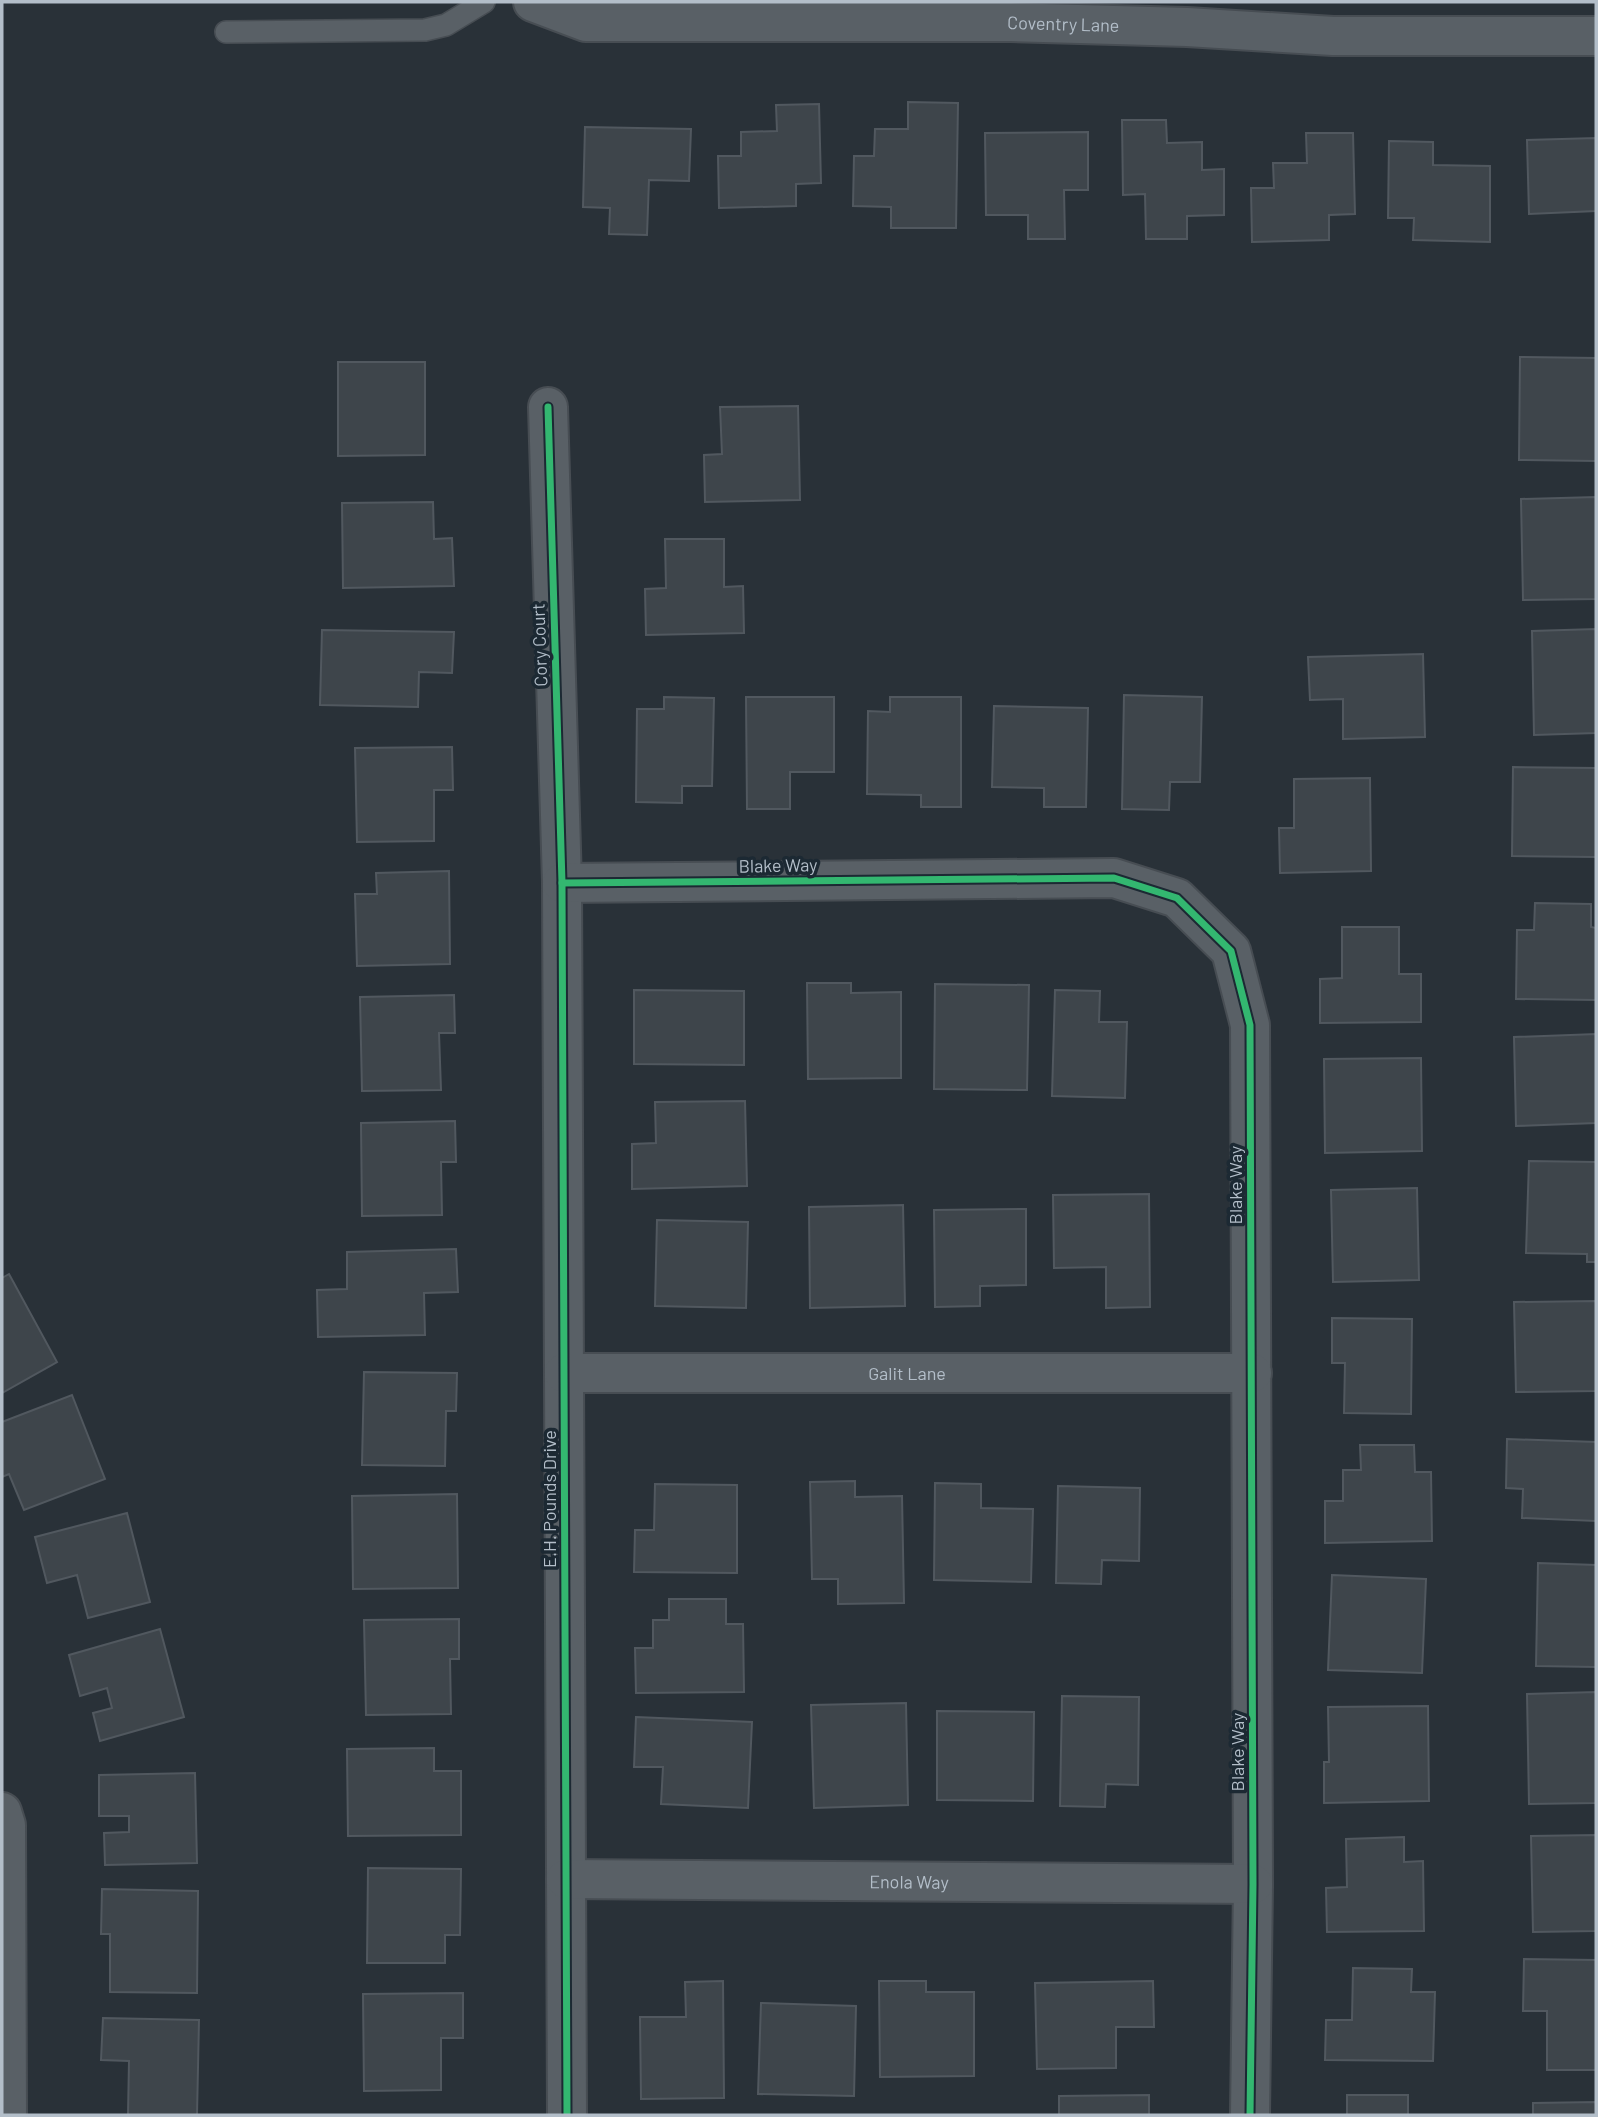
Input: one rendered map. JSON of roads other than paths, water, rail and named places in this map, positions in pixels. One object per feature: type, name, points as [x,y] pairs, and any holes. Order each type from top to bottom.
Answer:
[{"type":"street","name":"Coventry Lane","points":[[533,2],[586,22],[1011,22],[1187,27],[1333,36],[1596,36]]},
{"type":"street","name":"Cory Court","points":[[548,407],[562,883]]},
{"type":"street","name":"Blake Way","points":[[562,883],[1114,878],[1177,898],[1231,951],[1250,1025],[1254,1884],[1251,2115]]},
{"type":"street","name":"E.H. Pounds Drive","points":[[562,883],[567,2115]]},
{"type":"street","name":"Galit Lane","points":[[564,1373],[1251,1373]]},
{"type":"street","points":[[2,1812],[6,1825],[7,2115]]},
{"type":"street","name":"Enola Way","points":[[566,1879],[1254,1884]]},
{"type":"lane","points":[[226,32],[425,30],[446,25],[484,2]]}]
